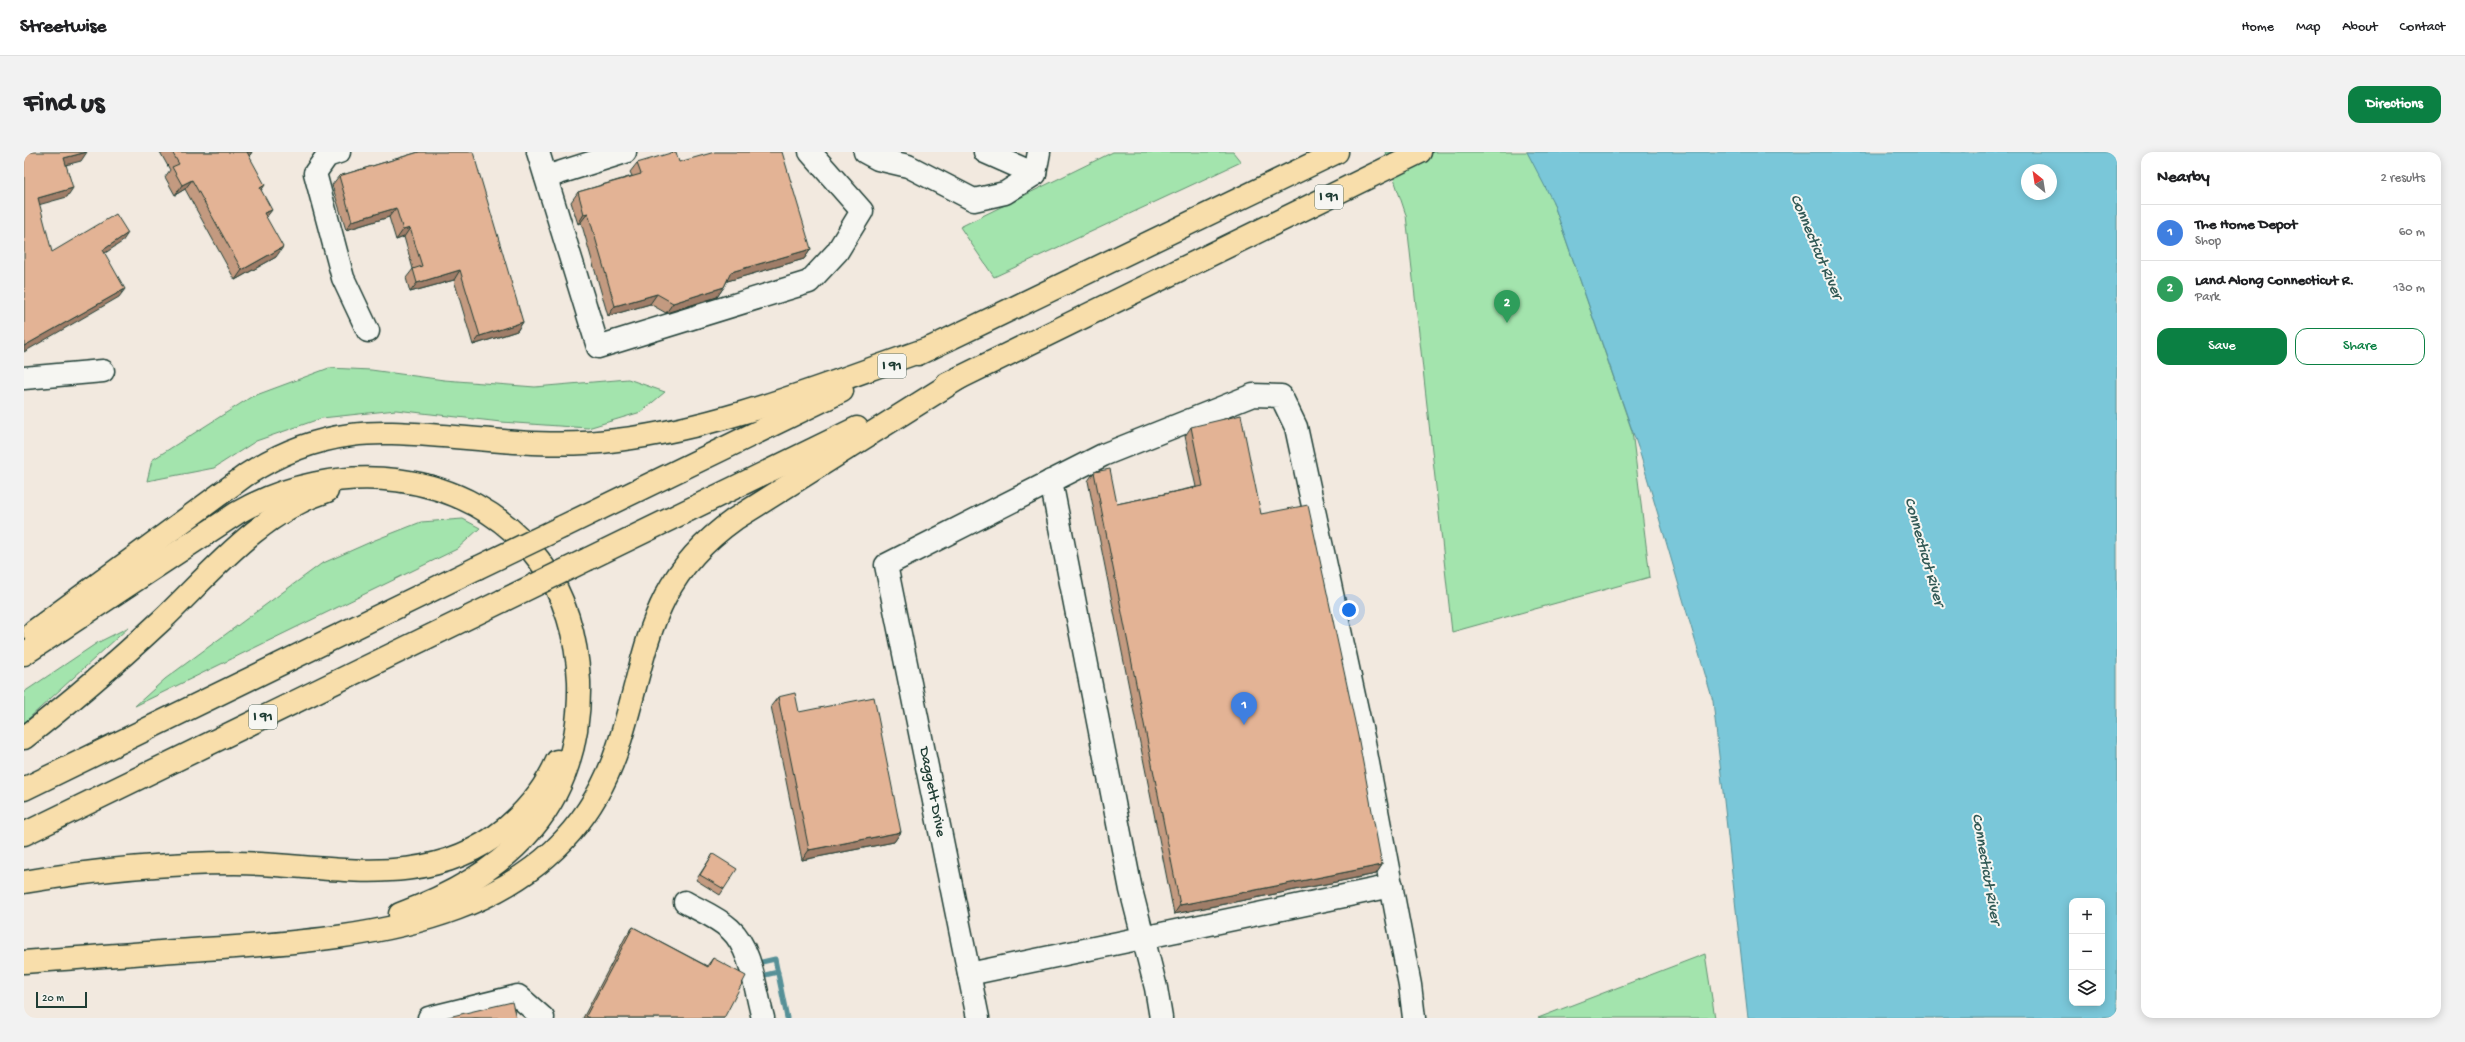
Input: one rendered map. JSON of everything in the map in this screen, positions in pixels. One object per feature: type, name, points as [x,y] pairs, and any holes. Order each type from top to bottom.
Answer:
[{"type":"highway","name":"I 91","points":[[24,789],[930,348],[1337,152]]},
{"type":"highway","name":"I 91","points":[[24,834],[1420,152]]},
{"type":"highway","points":[[24,638],[246,475],[274,458],[303,446],[344,436],[376,433],[553,444],[646,437],[726,417],[930,348]]},
{"type":"highway","points":[[24,962],[267,945],[364,933],[430,918],[478,901],[531,871],[557,848],[578,825],[603,785],[621,739],[657,613],[672,583],[691,557],[716,534],[740,516],[961,377]]},
{"type":"highway","points":[[24,654],[226,520],[278,493],[319,481],[361,477],[399,480],[450,494],[494,518],[520,538],[539,560],[554,583],[568,619],[574,641],[578,675],[577,725],[566,772],[544,814],[524,839],[504,858],[482,874],[446,894],[383,921],[339,933],[267,945]]},
{"type":"highway","points":[[24,738],[104,673],[254,531],[288,508],[324,491],[362,484],[399,483],[450,494]]},
{"type":"highway","points":[[24,882],[82,873],[150,866],[236,864],[391,871],[423,868],[453,859],[497,835],[520,815],[539,791],[555,767],[567,739],[574,708],[578,675]]},
{"type":"street","points":[[339,152],[327,156],[315,173],[343,278],[368,331]]},
{"type":"street","points":[[538,152],[598,347],[809,282],[837,252],[862,211],[810,152]]},
{"type":"street","points":[[546,176],[625,152]]},
{"type":"street","points":[[865,152],[878,159],[908,166],[974,200],[1005,193],[1036,174]]},
{"type":"street","points":[[1036,174],[1039,152]]},
{"type":"street","points":[[988,153],[1036,174]]},
{"type":"street","points":[[24,378],[103,371]]},
{"type":"street","points":[[1161,1018],[1144,939],[1131,890],[1051,481],[1103,455],[1254,395],[1281,396],[1297,434],[1364,742],[1392,886],[1414,1018]]},
{"type":"street","name":"Daggett Drive","points":[[978,1018],[886,565],[1051,481]]},
{"type":"street","points":[[969,974],[1144,939],[1392,886]]},
{"type":"street","points":[[684,902],[723,924],[737,936],[747,956],[763,1018]]},
{"type":"street","points":[[429,1018],[518,996],[543,1018]]},
{"type":"green space","points":[[1113,152],[1233,152],[1241,162],[994,277],[960,227]]},
{"type":"green space","points":[[1385,152],[1568,152],[1553,202],[1632,431],[1650,577],[1452,632],[1406,215]]},
{"type":"green space","points":[[329,368],[371,370],[444,380],[535,387],[628,379],[665,392],[641,412],[588,428],[501,422],[396,410],[322,418],[256,441],[214,468],[147,481],[152,460],[251,397]]},
{"type":"green space","points":[[463,519],[480,528],[457,549],[135,706],[165,679],[321,564],[375,540],[421,522]]},
{"type":"green space","points":[[129,627],[24,723],[24,692],[97,643]]},
{"type":"green space","points":[[1705,954],[1715,1018],[1538,1018]]},
{"type":"water","name":"Connecticut River","points":[[1527,152],[2117,152],[2117,1018],[1748,1018],[1713,701],[1639,450],[1553,202]]},
{"type":"building","points":[[24,152],[87,152],[64,158],[73,188],[38,198],[52,252],[116,214],[128,233],[103,250],[125,289],[24,346]]},
{"type":"building","points":[[172,152],[247,152],[265,185],[260,188],[272,210],[264,213],[283,247],[242,270],[192,180],[182,185],[172,167],[179,164]]},
{"type":"building","points":[[419,152],[473,152],[523,322],[480,336],[460,270],[417,283],[413,269],[422,266],[410,228],[403,230],[396,208],[352,221],[339,176]]},
{"type":"building","points":[[676,152],[679,162],[715,152],[782,152],[811,249],[731,272],[724,287],[673,303],[657,294],[615,306],[588,213],[584,214],[578,192],[641,174],[637,163]]},
{"type":"building","points":[[1241,415],[1261,514],[1308,505],[1358,736],[1382,865],[1180,905],[1094,472],[1110,469],[1117,504],[1203,486],[1191,427]]},
{"type":"building","points":[[795,693],[799,712],[874,697],[901,832],[809,850],[778,697]]},
{"type":"building","points":[[713,854],[737,869],[724,889],[700,875]]},
{"type":"building","points":[[633,927],[708,967],[713,958],[746,976],[724,1018],[590,1018],[586,1016]]},
{"type":"building","points":[[512,1002],[516,1018],[444,1018]]},
{"type":"waterway","points":[[762,962],[775,959],[787,1018]]},
{"type":"waterway","points":[[765,975],[778,972]]},
{"type":"place","name":"Land Along Connecticut R.","points":[[1507,323]]},
{"type":"place","name":"The Home Depot","points":[[1244,725]]}]
